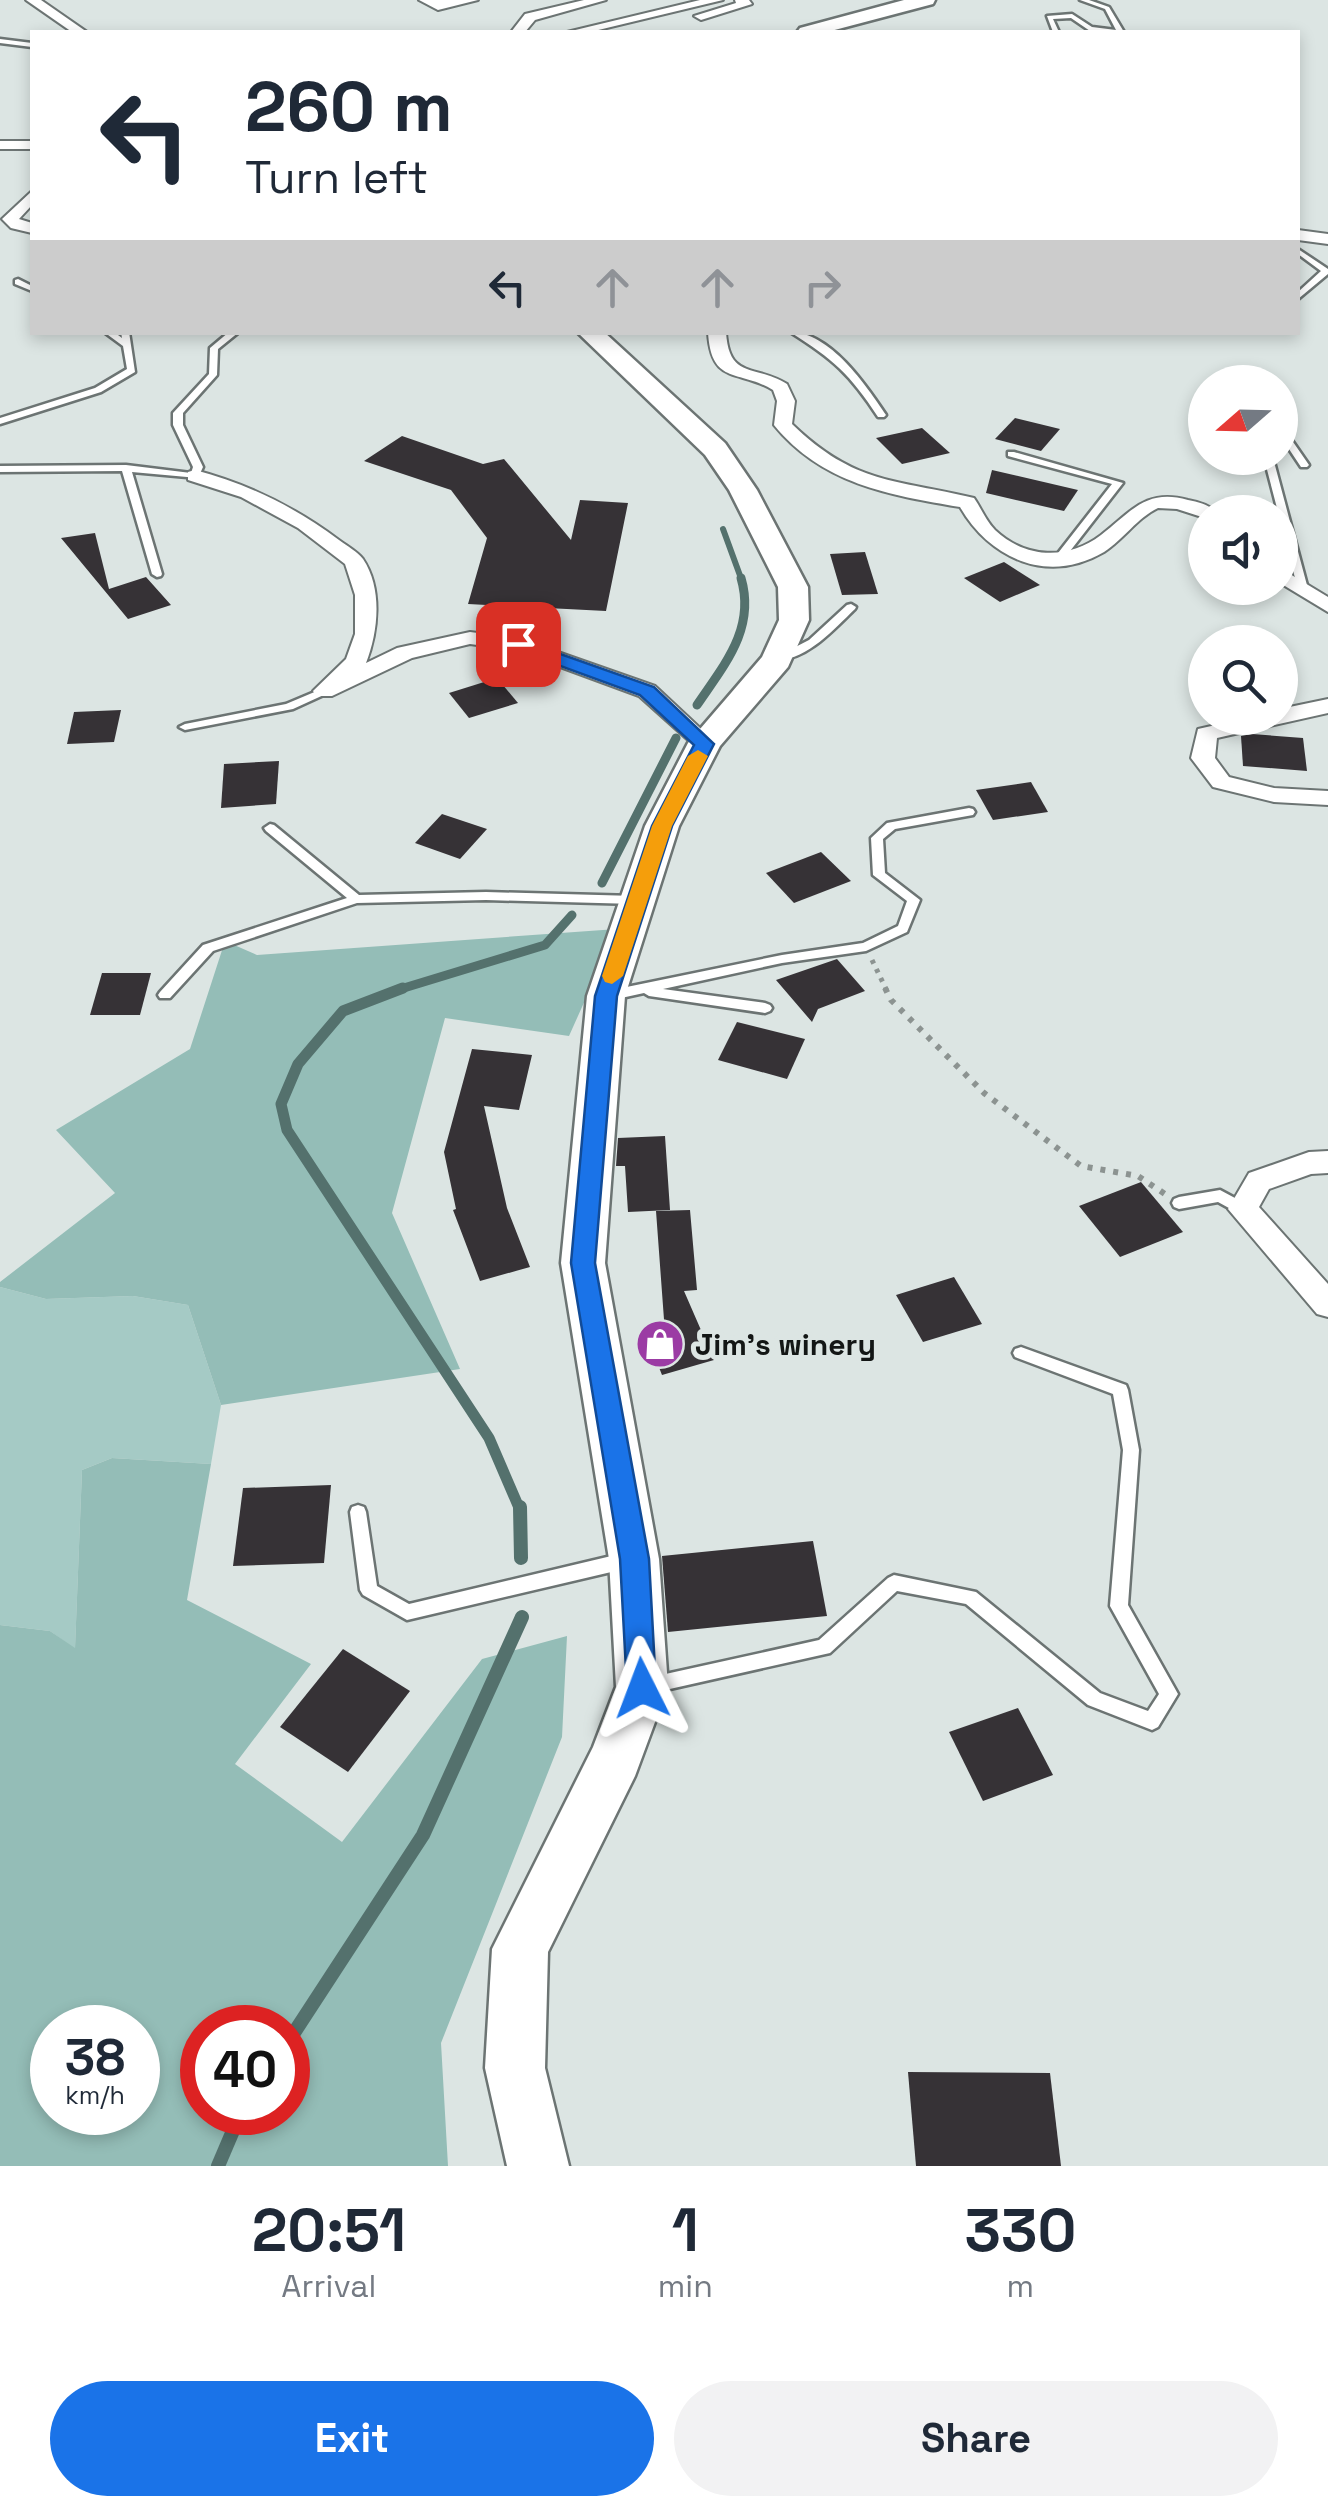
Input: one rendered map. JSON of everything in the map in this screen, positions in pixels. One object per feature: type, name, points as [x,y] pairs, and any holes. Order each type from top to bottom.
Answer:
[{"type":"street","points":[[32,0],[77,30]]},
{"type":"street","points":[[425,0],[438,6],[472,0]]},
{"type":"street","points":[[520,30],[530,17],[600,0]]},
{"type":"street","points":[[583,30],[718,0]]},
{"type":"street","points":[[654,30],[746,4],[741,0]]},
{"type":"street","points":[[814,30],[926,0]]},
{"type":"street","points":[[0,145],[30,144]]},
{"type":"street","points":[[30,198],[10,219],[16,225],[30,228]]},
{"type":"street","points":[[1300,234],[1328,239]]},
{"type":"street","points":[[538,2166],[515,2068],[520,1949],[616,1758],[642,1688],[634,1559],[583,1263],[622,992],[638,900],[662,826],[704,744],[777,660],[794,620],[794,587],[743,490],[715,449],[592,335]]},
{"type":"street","points":[[716,335],[722,365],[741,375],[777,381],[786,391],[788,406],[783,426],[826,466],[860,482],[967,502],[987,534],[1026,558],[1056,562],[1080,556],[1108,540],[1150,504],[1174,501],[1188,506]]},
{"type":"street","points":[[195,476],[248,493],[305,524],[354,561],[366,595],[366,634],[356,662],[324,691]]},
{"type":"street","points":[[1298,586],[1328,606]]},
{"type":"street","points":[[324,691],[405,654],[470,638],[518,644],[647,691],[704,744]]},
{"type":"street","points":[[1298,712],[1328,706]]},
{"type":"street","points":[[1206,735],[1203,758],[1222,782],[1274,794],[1328,798]]},
{"type":"street","points":[[1328,1162],[1310,1162],[1259,1181],[1243,1210],[1328,1304]]},
{"type":"lane","points":[[1083,0],[1107,8],[1118,30]]},
{"type":"lane","points":[[1055,30],[1049,17],[1072,16],[1090,29],[1100,30]]},
{"type":"lane","points":[[0,41],[30,45]]},
{"type":"lane","points":[[1300,252],[1326,272],[1300,294]]},
{"type":"lane","points":[[18,282],[30,288]]},
{"type":"lane","points":[[0,469],[126,468],[195,476],[198,467],[178,425],[178,414],[213,375],[214,348],[231,335]]},
{"type":"lane","points":[[800,335],[843,366],[862,385],[881,415]]},
{"type":"lane","points":[[0,420],[98,390],[132,370],[124,338]]},
{"type":"lane","points":[[1011,454],[1118,483],[1056,562]]},
{"type":"lane","points":[[1298,455],[1304,464]]},
{"type":"lane","points":[[126,468],[157,574]]},
{"type":"lane","points":[[1273,475],[1303,589]]},
{"type":"lane","points":[[777,660],[813,642],[851,607]]},
{"type":"lane","points":[[185,727],[288,707],[324,691]]},
{"type":"lane","points":[[622,992],[782,958],[866,946],[904,929],[914,900],[878,875],[877,838],[890,826],[969,812]]},
{"type":"lane","points":[[270,828],[356,899]]},
{"type":"lane","points":[[165,995],[208,948],[356,899],[486,896],[638,900]]},
{"type":"lane","points":[[622,992],[765,1008]]},
{"type":"lane","points":[[1178,1203],[1220,1196],[1243,1210]]},
{"type":"lane","points":[[642,1688],[824,1647],[894,1583],[970,1597],[1094,1700],[1152,1721],[1169,1694],[1118,1606],[1131,1450],[1120,1390],[1021,1353]]},
{"type":"lane","points":[[358,1512],[370,1590],[406,1612],[634,1559]]},
{"type":"path","points":[[866,946],[891,1000],[984,1093],[1081,1166],[1138,1176],[1178,1203]]},
{"type":"shaded area","points":[[617,929],[569,1036],[445,1018],[392,1213],[460,1369],[221,1405],[188,1305],[133,1296],[46,1299],[0,1287],[0,1282],[115,1193],[56,1130],[190,1049],[225,941],[257,955]]},
{"type":"shaded area","points":[[0,1287],[46,1299],[133,1296],[188,1305],[221,1405],[211,1464],[112,1458],[82,1470],[75,1649],[50,1631],[0,1625]]},
{"type":"shaded area","points":[[112,1458],[211,1464],[187,1600],[311,1664],[235,1764],[342,1842],[482,1659],[567,1636],[562,1737],[441,2043],[448,2166],[0,2166],[0,1625],[50,1631],[75,1648],[82,1470]]},
{"type":"building","points":[[1015,418],[1060,429],[1041,451],[995,439]]},
{"type":"building","points":[[922,428],[950,453],[902,464],[876,438]]},
{"type":"building","points":[[402,436],[483,464],[504,459],[571,540],[580,500],[628,503],[606,611],[468,604],[487,538],[451,490],[364,461]]},
{"type":"building","points":[[992,470],[1078,490],[1064,511],[986,493]]},
{"type":"building","points":[[95,533],[109,589],[146,577],[171,605],[128,619],[61,538]]},
{"type":"building","points":[[865,552],[878,594],[842,595],[830,554]]},
{"type":"building","points":[[1004,562],[1040,585],[1000,602],[964,578]]},
{"type":"building","points":[[497,678],[518,703],[469,718],[449,693]]},
{"type":"building","points":[[121,710],[114,742],[67,744],[74,712]]},
{"type":"building","points":[[1241,736],[1303,738],[1307,771],[1243,766]]},
{"type":"building","points":[[279,761],[276,804],[221,808],[224,764]]},
{"type":"building","points":[[1031,782],[1048,812],[993,820],[976,790]]},
{"type":"building","points":[[442,814],[487,829],[460,859],[415,843]]},
{"type":"building","points":[[821,852],[851,881],[794,903],[766,873]]},
{"type":"building","points":[[837,959],[865,991],[818,1009],[812,1022],[776,980]]},
{"type":"building","points":[[102,973],[151,973],[140,1015],[90,1015]]},
{"type":"building","points":[[737,1022],[805,1039],[787,1079],[718,1060]]},
{"type":"building","points":[[472,1049],[532,1055],[519,1110],[484,1106],[507,1208],[530,1267],[480,1281],[453,1210],[456,1209],[444,1152]]},
{"type":"building","points":[[665,1136],[670,1210],[628,1212],[625,1166],[616,1166],[618,1138]]},
{"type":"building","points":[[1141,1182],[1183,1232],[1120,1257],[1079,1206]]},
{"type":"building","points":[[690,1210],[697,1290],[684,1291],[714,1360],[662,1375],[647,1337],[665,1333],[656,1211]]},
{"type":"building","points":[[954,1277],[982,1324],[923,1342],[896,1295]]},
{"type":"building","points":[[331,1485],[324,1563],[233,1566],[243,1488]]},
{"type":"building","points":[[813,1541],[827,1616],[668,1632],[662,1556]]},
{"type":"building","points":[[343,1649],[410,1691],[348,1772],[280,1727]]},
{"type":"building","points":[[1018,1708],[1053,1775],[983,1801],[949,1732]]},
{"type":"building","points":[[908,2072],[1050,2073],[1061,2166],[916,2166]]},
{"type":"waterway","points":[[723,529],[741,579]]},
{"type":"waterway","points":[[697,705],[727,661],[741,630],[745,596],[741,579]]},
{"type":"waterway","points":[[602,883],[676,738]]},
{"type":"waterway","points":[[400,989],[545,945],[572,915]]},
{"type":"waterway","points":[[394,991],[400,989]]},
{"type":"waterway","points":[[400,989],[343,1011],[298,1064],[281,1104],[287,1130],[489,1438],[520,1510]]},
{"type":"waterway","points":[[520,1507],[521,1558]]},
{"type":"waterway","points":[[310,2008],[423,1835],[522,1617]]},
{"type":"waterway","points":[[218,2166],[231,2135]]},
{"type":"slow traffic","points":[[612,976],[662,826],[698,756]]},
{"type":"place","name":"Jim's winery","points":[[660,1344]]},
{"type":"route","points":[[518,644],[647,691],[704,744],[662,826],[606,996],[583,1263],[634,1559],[642,1688]]}]
